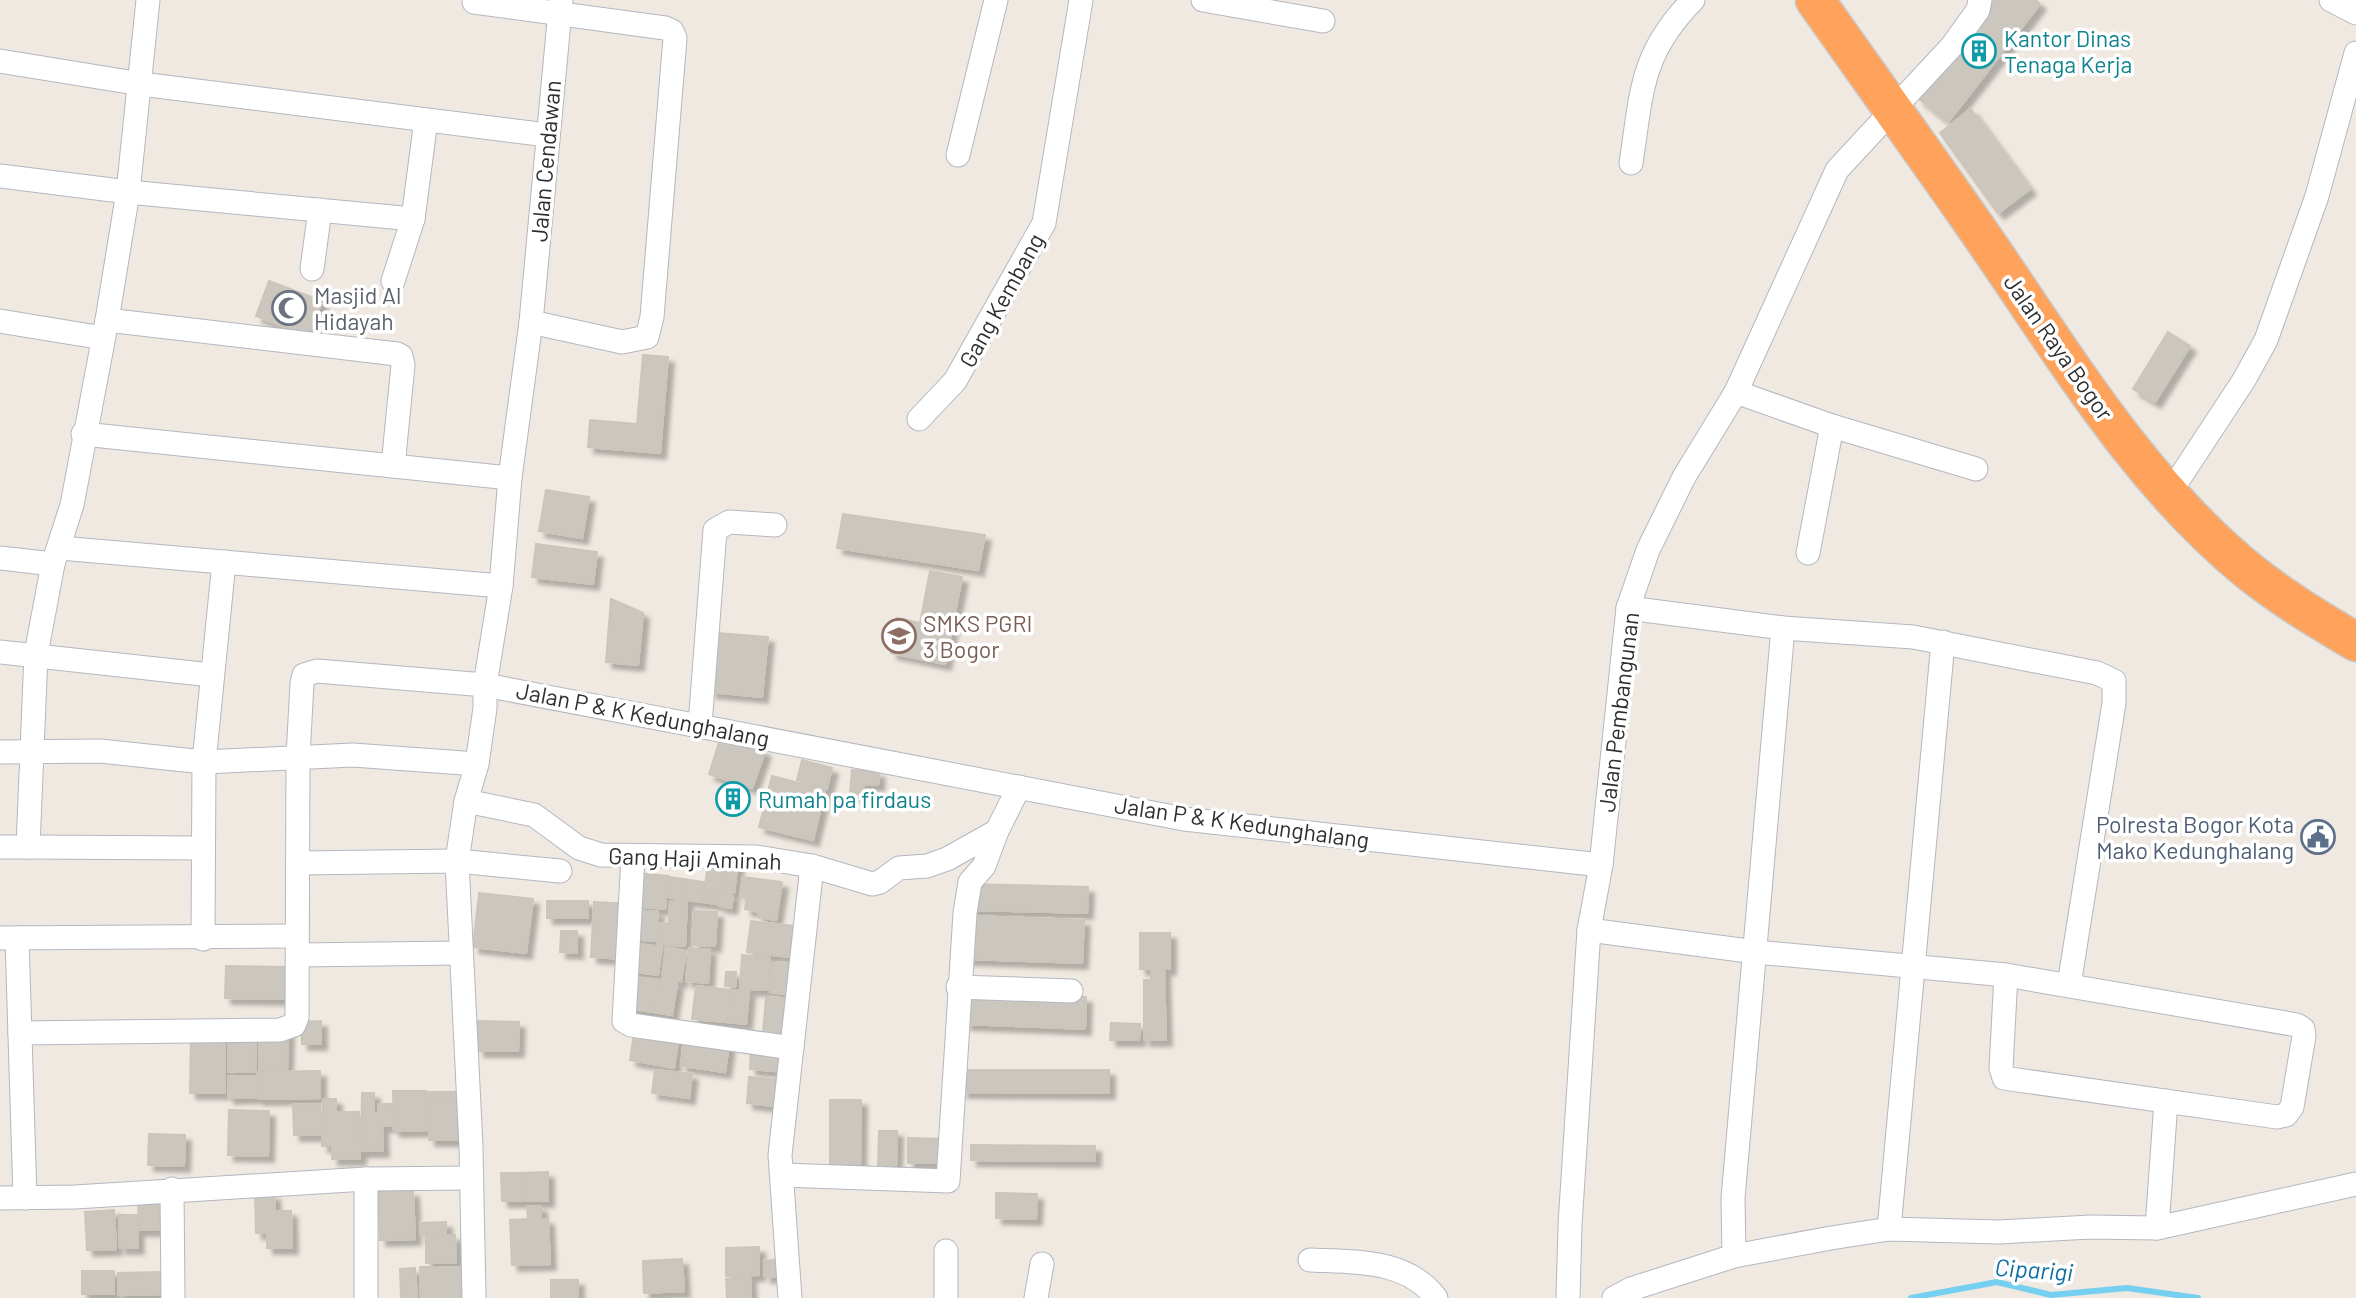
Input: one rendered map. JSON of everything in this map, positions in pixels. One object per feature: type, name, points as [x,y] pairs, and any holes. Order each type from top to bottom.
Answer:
[{"type":"highway","name":"Jalan Raya Bogor","points":[[1815,0],[2087,390],[2169,494],[2249,571],[2298,608],[2356,642]]},
{"type":"street","points":[[28,847],[36,654],[56,556],[72,505],[83,434],[105,329],[128,192],[148,0]]},
{"type":"street","points":[[958,155],[996,0]]},
{"type":"street","name":"Gang Kembang","points":[[919,419],[955,381],[1044,223],[1081,0]]},
{"type":"street","points":[[1203,0],[1323,21]]},
{"type":"street","points":[[1631,163],[1653,52],[1668,27],[1693,0]]},
{"type":"street","name":"Jalan Pembangunan","points":[[1569,1298],[1570,1225],[1589,930],[1601,865],[1628,608],[1654,537],[1684,477],[1736,392],[1837,170],[1966,29],[1978,10],[1980,0]]},
{"type":"street","points":[[2330,0],[2356,13]]},
{"type":"street","points":[[474,2],[560,7],[665,28],[672,31],[675,38],[652,317],[647,337],[631,342],[531,322]]},
{"type":"street","name":"Jalan Cendawan","points":[[474,1298],[457,861],[466,801],[477,764],[485,708],[485,685],[501,586],[510,478],[531,322],[560,7]]},
{"type":"street","points":[[2169,494],[2244,380],[2266,340],[2321,184],[2356,53]]},
{"type":"street","points":[[0,61],[141,84],[547,135]]},
{"type":"street","points":[[393,281],[413,219],[426,120]]},
{"type":"street","points":[[0,176],[128,192],[413,219]]},
{"type":"street","points":[[312,270],[320,210]]},
{"type":"street","points":[[0,321],[401,356],[403,365],[393,466]]},
{"type":"street","points":[[1736,392],[1832,426],[1976,469]]},
{"type":"street","points":[[1808,552],[1832,426]]},
{"type":"street","points":[[83,434],[510,478]]},
{"type":"street","points":[[700,725],[715,530],[729,522],[775,526]]},
{"type":"street","points":[[0,558],[56,556],[224,562],[501,586]]},
{"type":"street","points":[[203,939],[204,762],[224,562]]},
{"type":"street","points":[[1628,608],[1783,628],[1943,642],[2097,673],[2114,681],[2114,703],[2069,985]]},
{"type":"street","points":[[1734,1256],[1732,1198],[1783,628]]},
{"type":"street","points":[[1889,1230],[1943,642]]},
{"type":"street","points":[[0,652],[211,675]]},
{"type":"street","name":"Jalan P & K Kedunghalang","points":[[20,1033],[290,1029],[297,1017],[298,757],[302,683],[307,673],[317,671],[485,685],[1184,819],[1601,865]]},
{"type":"street","points":[[0,752],[30,754],[100,751],[204,762],[353,755],[477,764]]},
{"type":"street","points":[[782,1175],[948,1181],[958,987],[970,882],[984,866],[997,831],[1019,787]]},
{"type":"street","name":"Gang Haji Aminah","points":[[466,801],[534,815],[587,852],[633,857],[756,857],[811,866],[876,883],[899,868],[927,866],[947,859],[997,831]]},
{"type":"street","points":[[0,847],[202,848]]},
{"type":"street","points":[[633,857],[624,1021],[631,1025],[792,1048]]},
{"type":"street","points":[[298,863],[457,861],[561,871]]},
{"type":"street","points":[[790,1298],[780,1155],[811,866]]},
{"type":"street","points":[[1589,930],[1756,952],[2006,975],[2297,1025],[2303,1030],[2292,1107],[2286,1115],[2277,1117],[2004,1078],[2001,1068],[2006,975]]},
{"type":"street","points":[[24,1198],[20,1033],[9,938],[203,939],[460,953]]},
{"type":"street","points":[[958,987],[1071,991]]},
{"type":"street","points":[[2157,1228],[2166,1101]]},
{"type":"street","points":[[0,1198],[366,1179],[471,1178]]},
{"type":"street","points":[[366,1179],[366,1298]]},
{"type":"street","points":[[1614,1298],[1631,1289],[1734,1256],[1889,1230],[1977,1233],[2090,1227],[2157,1228],[2356,1184]]},
{"type":"street","points":[[172,1189],[173,1298]]},
{"type":"street","points":[[946,1251],[946,1298]]},
{"type":"street","points":[[1310,1260],[1395,1268],[1427,1286],[1436,1298]]},
{"type":"street","points":[[1036,1298],[1042,1264]]},
{"type":"building","name":"Kantor Dinas Tenaga Kerja","points":[[1994,0],[2036,0],[2040,4],[1948,122],[1918,98]]},
{"type":"building","name":"Kantor Dinas Tenaga Kerja","points":[[1971,109],[2030,189],[1998,213],[1940,133]]},
{"type":"building","name":"Masjid Al Hidayah","points":[[269,281],[322,301],[308,336],[256,316]]},
{"type":"building","points":[[2168,332],[2190,346],[2155,402],[2133,389]]},
{"type":"building","points":[[643,355],[668,357],[660,453],[588,447],[590,420],[637,424]]},
{"type":"building","points":[[546,490],[589,497],[582,538],[539,531]]},
{"type":"building","points":[[843,514],[985,535],[978,570],[837,548]]},
{"type":"building","points":[[536,544],[597,552],[593,584],[532,577]]},
{"type":"building","points":[[930,571],[962,577],[945,664],[891,653],[897,618],[920,623]]},
{"type":"building","points":[[611,599],[643,613],[638,665],[606,662]]},
{"type":"building","points":[[716,633],[768,637],[762,697],[710,692]]},
{"type":"building","points":[[721,736],[765,751],[752,788],[709,774]]},
{"type":"building","points":[[802,760],[832,768],[827,788],[797,780]]},
{"type":"building","points":[[852,770],[879,772],[878,785],[864,784],[863,796],[850,794]]},
{"type":"building","points":[[772,776],[825,790],[813,840],[759,827]]},
{"type":"building","points":[[709,856],[724,858],[717,904],[703,902]]},
{"type":"building","points":[[725,861],[738,862],[734,893],[721,892]]},
{"type":"building","points":[[636,873],[668,876],[665,909],[633,906]]},
{"type":"building","points":[[670,877],[683,879],[681,899],[668,897]]},
{"type":"building","points":[[743,877],[782,882],[776,920],[758,917],[759,912],[745,909],[747,898],[740,897]]},
{"type":"building","points":[[683,879],[704,882],[702,902],[681,899]]},
{"type":"building","points":[[970,884],[1088,887],[1087,913],[970,910]]},
{"type":"building","points":[[479,893],[533,899],[526,953],[473,947]]},
{"type":"building","points":[[720,894],[733,896],[731,908],[719,906]]},
{"type":"building","points":[[547,901],[588,901],[588,918],[547,918]]},
{"type":"building","points":[[670,901],[687,901],[685,946],[657,944],[660,923],[669,924]]},
{"type":"building","points":[[594,902],[628,904],[625,959],[591,957]]},
{"type":"building","points":[[632,910],[658,912],[656,941],[629,939]]},
{"type":"building","points":[[694,911],[717,912],[715,946],[692,945]]},
{"type":"building","points":[[967,916],[1084,920],[1082,963],[966,959]]},
{"type":"building","points":[[751,921],[801,927],[798,958],[747,952]]},
{"type":"building","points":[[561,931],[577,931],[577,953],[560,952]]},
{"type":"building","points":[[1140,933],[1170,933],[1170,969],[1164,969],[1166,1040],[1144,1040],[1144,980],[1151,980],[1151,969],[1140,969]]},
{"type":"building","points":[[631,943],[662,947],[658,975],[627,971]]},
{"type":"building","points":[[666,947],[686,951],[681,981],[662,978]]},
{"type":"building","points":[[689,948],[710,950],[708,983],[686,981]]},
{"type":"building","points":[[742,955],[770,957],[768,990],[740,989]]},
{"type":"building","points":[[773,962],[794,965],[791,995],[770,992]]},
{"type":"building","points":[[226,966],[288,967],[288,999],[225,998]]},
{"type":"building","points":[[726,972],[736,972],[735,987],[725,986]]},
{"type":"building","points":[[633,977],[659,980],[654,1012],[629,1009]]},
{"type":"building","points":[[659,980],[677,983],[672,1015],[654,1012]]},
{"type":"building","points":[[696,986],[730,990],[727,1022],[692,1019]]},
{"type":"building","points":[[730,990],[749,992],[746,1024],[727,1022]]},
{"type":"building","points":[[966,993],[1086,997],[1085,1029],[965,1024]]},
{"type":"building","points":[[766,997],[794,999],[791,1034],[763,1032]]},
{"type":"building","points":[[321,1021],[321,1044],[302,1044],[301,1022]]},
{"type":"building","points":[[478,1021],[519,1022],[518,1051],[478,1051]]},
{"type":"building","points":[[1111,1023],[1140,1024],[1139,1040],[1110,1040]]},
{"type":"building","points":[[635,1027],[679,1034],[674,1068],[630,1060]]},
{"type":"building","points":[[259,1031],[288,1031],[287,1070],[259,1070]]},
{"type":"building","points":[[191,1032],[225,1033],[225,1093],[190,1093]]},
{"type":"building","points":[[228,1034],[256,1035],[255,1072],[228,1072]]},
{"type":"building","points":[[684,1038],[729,1044],[725,1072],[681,1066]]},
{"type":"building","points":[[751,1049],[788,1052],[786,1072],[750,1069]]},
{"type":"building","points":[[655,1070],[692,1074],[689,1098],[652,1093]]},
{"type":"building","points":[[962,1070],[1109,1070],[1109,1093],[962,1092]]},
{"type":"building","points":[[320,1071],[320,1098],[258,1099],[257,1072]]},
{"type":"building","points":[[228,1076],[256,1076],[256,1097],[228,1098]]},
{"type":"building","points":[[749,1077],[784,1080],[781,1107],[747,1103]]},
{"type":"building","points":[[393,1091],[426,1091],[427,1130],[394,1131]]},
{"type":"building","points":[[428,1092],[461,1092],[462,1102],[428,1102]]},
{"type":"building","points":[[362,1093],[374,1093],[374,1113],[378,1113],[378,1104],[392,1104],[392,1126],[382,1126],[383,1151],[361,1151]]},
{"type":"building","points":[[323,1099],[336,1099],[336,1112],[359,1112],[360,1159],[332,1159],[332,1146],[322,1146]]},
{"type":"building","points":[[830,1100],[861,1100],[860,1166],[830,1165]]},
{"type":"building","points":[[320,1104],[320,1135],[294,1135],[293,1105]]},
{"type":"building","points":[[429,1104],[458,1104],[458,1140],[429,1140]]},
{"type":"building","points":[[229,1110],[269,1111],[268,1156],[228,1155]]},
{"type":"building","points":[[879,1131],[897,1131],[896,1166],[878,1165]]},
{"type":"building","points":[[149,1134],[185,1135],[184,1166],[148,1165]]},
{"type":"building","points":[[908,1138],[946,1139],[946,1163],[908,1163]]},
{"type":"building","points":[[971,1145],[1095,1146],[1095,1161],[971,1160]]},
{"type":"building","points":[[548,1172],[548,1201],[521,1201],[521,1173]]},
{"type":"building","points":[[501,1173],[521,1173],[521,1201],[502,1201]]},
{"type":"building","points":[[413,1191],[415,1239],[380,1240],[378,1192]]},
{"type":"building","points":[[996,1193],[1037,1194],[1036,1219],[996,1218]]},
{"type":"building","points":[[274,1194],[275,1211],[291,1211],[292,1248],[267,1248],[267,1233],[256,1233],[255,1195]]},
{"type":"building","points":[[164,1199],[165,1230],[139,1230],[138,1200]]},
{"type":"building","points":[[541,1206],[541,1219],[548,1219],[550,1264],[512,1265],[510,1220],[528,1219],[527,1207]]},
{"type":"building","points":[[114,1210],[116,1249],[87,1250],[85,1212]]},
{"type":"building","points":[[119,1215],[137,1215],[138,1248],[120,1248]]},
{"type":"building","points":[[446,1222],[446,1234],[421,1235],[420,1223]]},
{"type":"building","points":[[426,1235],[455,1235],[456,1263],[426,1263]]},
{"type":"building","points":[[759,1247],[759,1275],[726,1276],[726,1248]]},
{"type":"building","points":[[682,1259],[684,1291],[644,1293],[643,1261]]},
{"type":"building","points":[[783,1259],[784,1276],[765,1277],[764,1261]]},
{"type":"building","points":[[420,1267],[461,1267],[461,1298],[421,1298]]},
{"type":"building","points":[[415,1268],[417,1298],[401,1298],[400,1269]]},
{"type":"building","points":[[82,1271],[114,1271],[114,1294],[82,1294]]},
{"type":"building","points":[[162,1272],[162,1294],[118,1295],[118,1273]]},
{"type":"building","points":[[750,1277],[751,1298],[727,1298],[726,1279]]},
{"type":"building","points":[[551,1280],[578,1280],[578,1298],[551,1298]]},
{"type":"waterway","name":"Ciparigi","points":[[1911,1298],[1997,1282],[2051,1295],[2127,1288],[2198,1298]]},
{"type":"place","name":"Kantor Dinas Tenaga Kerja","points":[[1979,51]]},
{"type":"place","name":"Masjid Al Hidayah","points":[[289,308]]},
{"type":"place","name":"SMKS PGRI 3 Bogor","points":[[899,636]]},
{"type":"place","name":"Rumah pa firdaus","points":[[733,799]]},
{"type":"place","name":"Polresta Bogor Kota Mako Kedunghalang","points":[[2318,837]]}]
